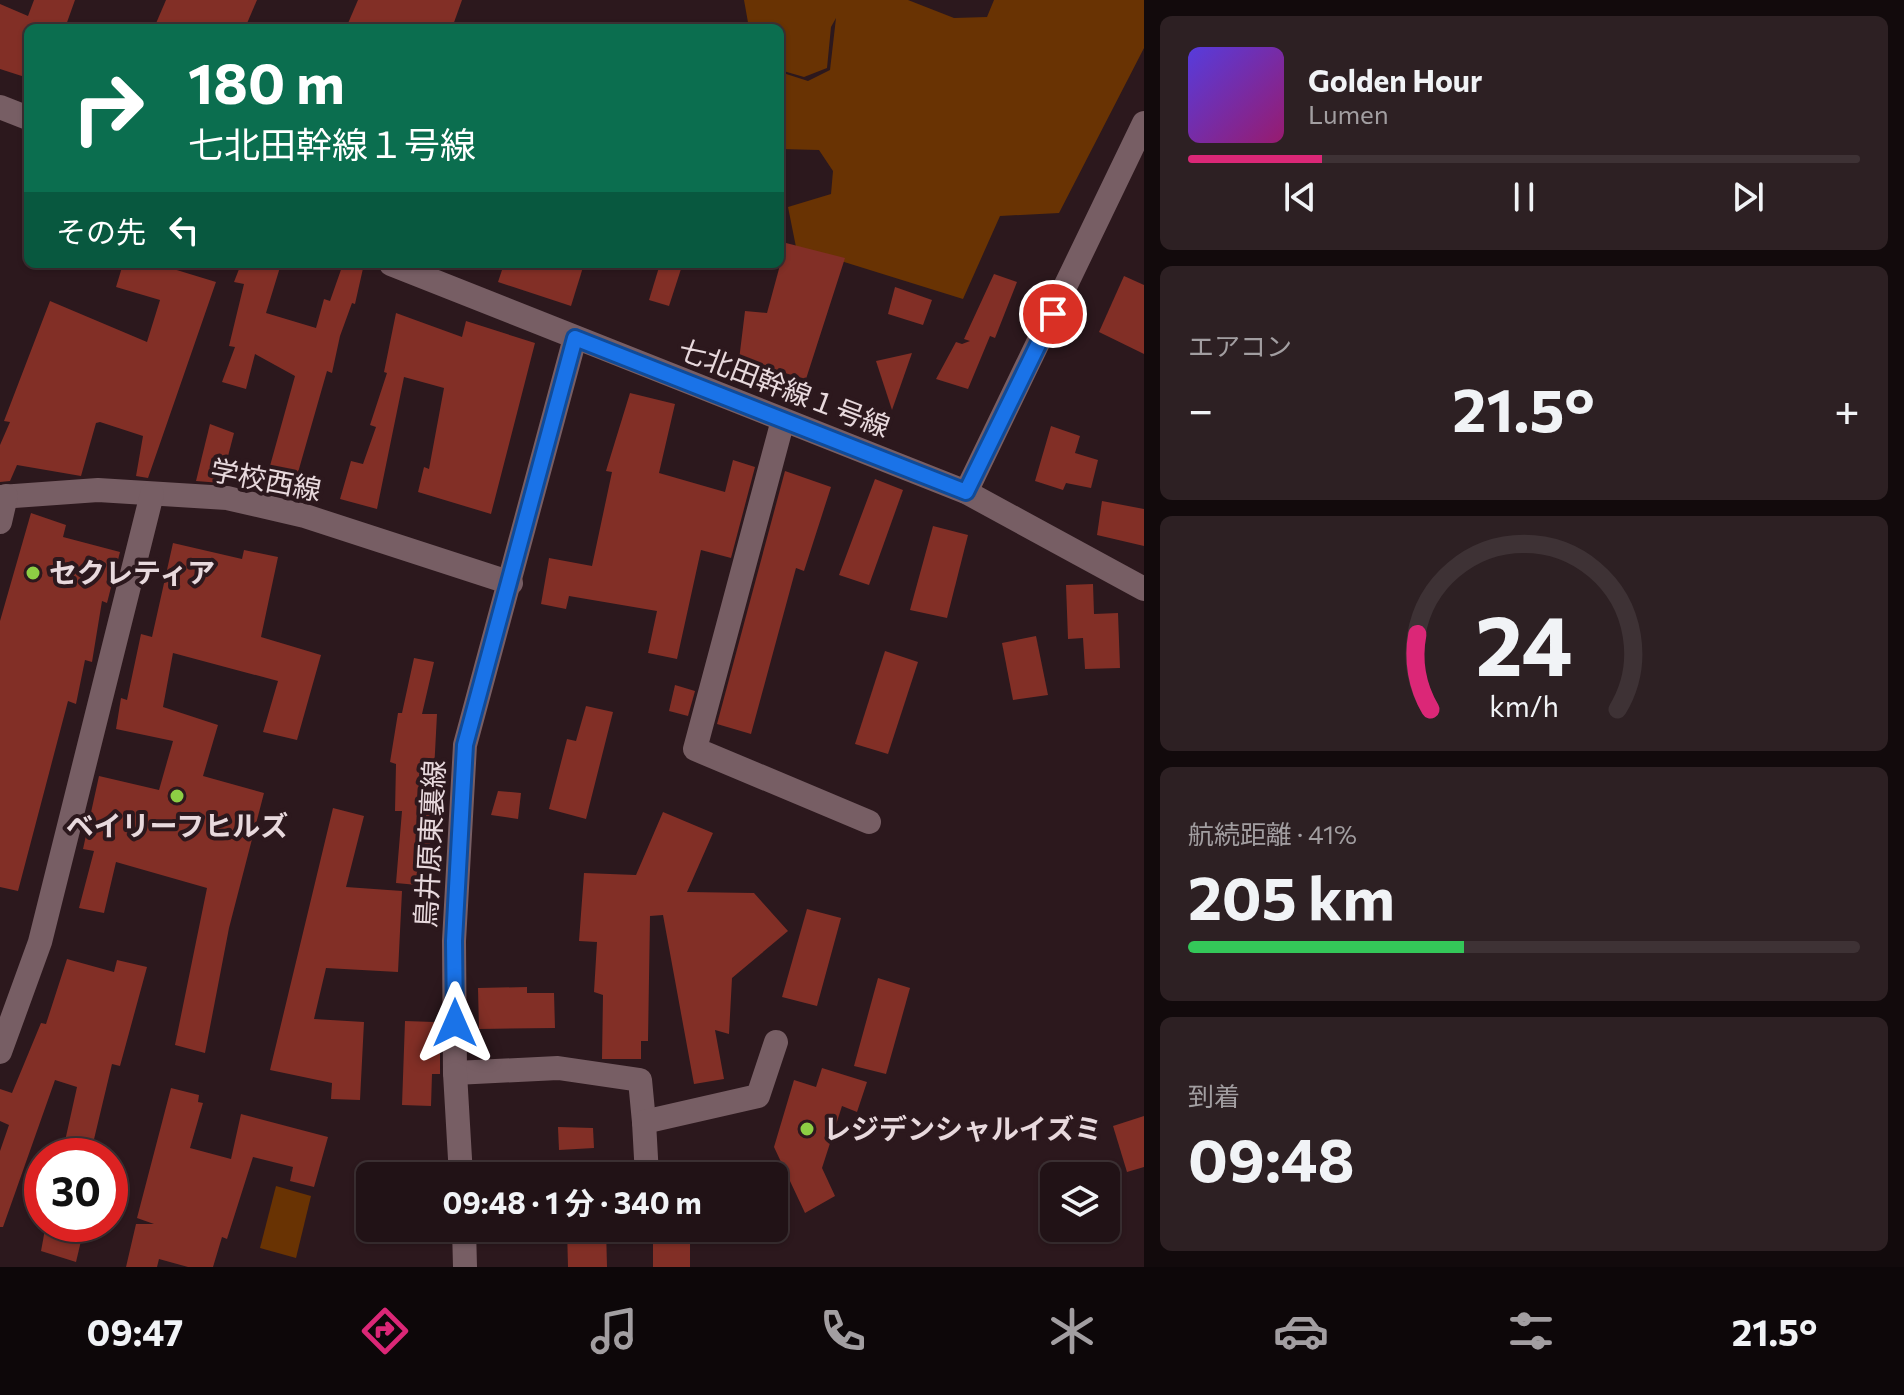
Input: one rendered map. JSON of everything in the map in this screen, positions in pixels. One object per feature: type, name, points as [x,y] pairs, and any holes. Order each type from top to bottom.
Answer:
[{"type":"street","points":[[0,107],[24,116]]},
{"type":"street","points":[[966,492],[1144,123]]},
{"type":"street","name":"七北田幹線１号線","points":[[401,268],[966,492],[1144,589]]},
{"type":"street","name":"鳥井原東裏線","points":[[460,1162],[455,1073],[454,941],[465,745],[575,338]]},
{"type":"street","points":[[783,420],[695,749],[869,822]]},
{"type":"street","name":"学校西線","points":[[3,497],[98,490],[227,498],[305,516],[511,583]]},
{"type":"street","points":[[0,1052],[44,927],[152,494]]},
{"type":"street","points":[[0,522],[3,497]]},
{"type":"street","points":[[644,1122],[758,1096],[776,1042]]},
{"type":"street","points":[[455,1073],[558,1068],[640,1080],[646,1162]]},
{"type":"street","points":[[464,1242],[465,1267]]},
{"type":"shaded area","points":[[744,0],[908,0],[954,18],[987,17],[994,0],[1144,0],[1144,48],[1059,213],[1000,216],[963,299],[796,247],[788,207],[831,194],[833,171],[819,150],[784,149],[784,73],[808,81],[830,70],[836,18],[831,27],[827,68],[804,77],[784,71],[784,24],[748,24]]},
{"type":"shaded area","points":[[276,1186],[311,1196],[296,1258],[260,1248]]},
{"type":"building","points":[[34,0],[75,0],[66,24],[24,24],[24,77],[0,69],[0,4],[28,16]]},
{"type":"building","points":[[166,0],[257,0],[247,24],[156,24]]},
{"type":"building","points":[[358,0],[462,0],[453,24],[348,24]]},
{"type":"building","points":[[786,243],[845,258],[806,379],[739,360],[745,311],[767,313],[779,268],[784,268]]},
{"type":"building","points":[[122,268],[170,268],[216,282],[148,478],[136,476],[143,436],[100,422],[96,423],[81,476],[17,465],[10,481],[0,482],[0,445],[10,422],[4,421],[50,301],[147,342],[160,300],[116,287]]},
{"type":"building","points":[[239,268],[280,268],[266,313],[316,328],[324,299],[330,301],[342,268],[363,268],[355,304],[352,303],[340,336],[332,373],[327,371],[291,497],[263,491],[295,376],[255,354],[246,389],[222,382],[235,347],[229,346],[244,284],[234,282]]},
{"type":"building","points":[[503,268],[583,268],[571,306],[498,282]]},
{"type":"building","points":[[659,268],[681,269],[669,306],[649,300]]},
{"type":"building","points":[[994,274],[1017,282],[995,338],[990,336],[968,389],[936,379],[956,342],[962,344],[970,341],[964,339]]},
{"type":"building","points":[[1124,276],[1144,285],[1144,354],[1099,332]]},
{"type":"building","points":[[895,287],[932,300],[923,325],[888,314]]},
{"type":"building","points":[[396,313],[462,337],[466,321],[535,343],[491,514],[418,492],[424,467],[429,469],[444,388],[404,377],[377,509],[340,499],[351,461],[363,464],[376,427],[370,425],[387,373],[384,372]]},
{"type":"building","points":[[912,353],[892,410],[876,361]]},
{"type":"building","points":[[630,393],[675,404],[659,473],[725,492],[733,460],[755,467],[731,558],[701,550],[677,659],[648,653],[657,611],[569,596],[566,609],[541,604],[549,558],[592,566],[612,472],[606,471]]},
{"type":"building","points":[[210,424],[234,433],[221,483],[196,481]]},
{"type":"building","points":[[1051,426],[1080,436],[1075,453],[1098,460],[1091,488],[1066,483],[1063,490],[1035,481]]},
{"type":"building","points":[[785,471],[831,487],[804,571],[796,568],[751,734],[717,724]]},
{"type":"building","points":[[875,479],[903,490],[869,585],[839,575]]},
{"type":"building","points":[[1102,501],[1144,509],[1144,546],[1097,535]]},
{"type":"building","points":[[31,513],[66,525],[63,537],[120,552],[107,603],[102,601],[92,662],[85,660],[76,704],[68,701],[18,891],[0,887],[0,621]]},
{"type":"building","points":[[933,526],[968,535],[947,618],[910,610]]},
{"type":"building","points":[[173,543],[242,559],[244,550],[278,557],[261,637],[321,655],[297,740],[263,732],[278,681],[173,653],[163,707],[218,725],[203,776],[264,793],[229,928],[205,1053],[175,1045],[207,888],[116,862],[104,913],[79,908],[94,851],[83,849],[99,776],[159,790],[173,741],[116,729],[121,698],[127,700],[141,634],[152,637]]},
{"type":"building","points":[[1093,584],[1094,614],[1118,613],[1120,668],[1085,669],[1083,638],[1068,639],[1066,585]]},
{"type":"building","points":[[1036,636],[1048,695],[1013,700],[1002,643]]},
{"type":"building","points":[[885,651],[918,662],[888,754],[855,744]]},
{"type":"building","points":[[414,658],[434,662],[422,714],[437,714],[428,886],[396,883],[402,811],[395,811],[396,764],[390,762],[398,713],[402,713]]},
{"type":"building","points":[[675,685],[695,691],[688,716],[669,711]]},
{"type":"building","points":[[586,706],[613,712],[586,819],[549,809],[567,739],[576,741]]},
{"type":"building","points":[[498,791],[521,793],[518,819],[491,815]]},
{"type":"building","points":[[333,808],[364,816],[346,887],[402,891],[398,972],[326,968],[314,1019],[364,1022],[360,1100],[331,1099],[332,1083],[270,1070]]},
{"type":"building","points":[[663,812],[713,833],[687,892],[754,893],[788,931],[732,978],[729,1034],[715,1030],[724,1079],[694,1084],[663,915],[650,916],[648,1041],[641,1041],[641,1059],[602,1059],[603,995],[594,992],[597,942],[579,941],[584,873],[636,875]]},
{"type":"building","points":[[807,909],[841,918],[817,1006],[782,997]]},
{"type":"building","points":[[67,959],[114,972],[117,960],[147,967],[120,1066],[112,1064],[94,1138],[66,1138],[77,1087],[55,1080],[34,1138],[24,1138],[24,1168],[3,1227],[0,1227],[0,1151],[9,1125],[0,1121],[0,1089],[12,1093],[41,1023],[46,1024]]},
{"type":"building","points":[[878,978],[910,988],[886,1074],[854,1066]]},
{"type":"building","points":[[527,987],[527,993],[554,993],[555,1028],[479,1029],[478,988]]},
{"type":"building","points":[[405,1021],[434,1022],[433,1048],[440,1048],[440,1074],[432,1074],[431,1106],[402,1105]]},
{"type":"building","name":"レジデンシャルイズミ","points":[[822,1068],[867,1082],[857,1112],[842,1106],[822,1168],[835,1196],[805,1213],[788,1177],[788,1162],[781,1162],[774,1147],[794,1080],[816,1087]]},
{"type":"building","points":[[171,1088],[199,1095],[198,1102],[203,1103],[190,1148],[231,1159],[241,1114],[328,1137],[314,1187],[290,1181],[293,1167],[253,1157],[227,1239],[222,1237],[213,1267],[188,1267],[159,1259],[157,1267],[126,1267],[136,1224],[154,1224],[137,1218]]},
{"type":"building","points":[[1144,1116],[1144,1167],[1127,1172],[1113,1126]]},
{"type":"building","points":[[558,1127],[593,1128],[594,1148],[559,1150]]},
{"type":"building","points":[[43,1242],[81,1242],[76,1262],[41,1251]]},
{"type":"building","points":[[567,1242],[606,1242],[607,1267],[568,1267]]},
{"type":"building","points":[[653,1242],[690,1242],[690,1267],[653,1267]]},
{"type":"place","name":"セクレティア","points":[[33,573]]},
{"type":"place","name":"ベイリーフヒルズ","points":[[177,796]]},
{"type":"place","name":"レジデンシャルイズミ","points":[[807,1129]]},
{"type":"route","points":[[455,1023],[454,941],[465,745],[575,338],[966,492],[1053,314]]}]
